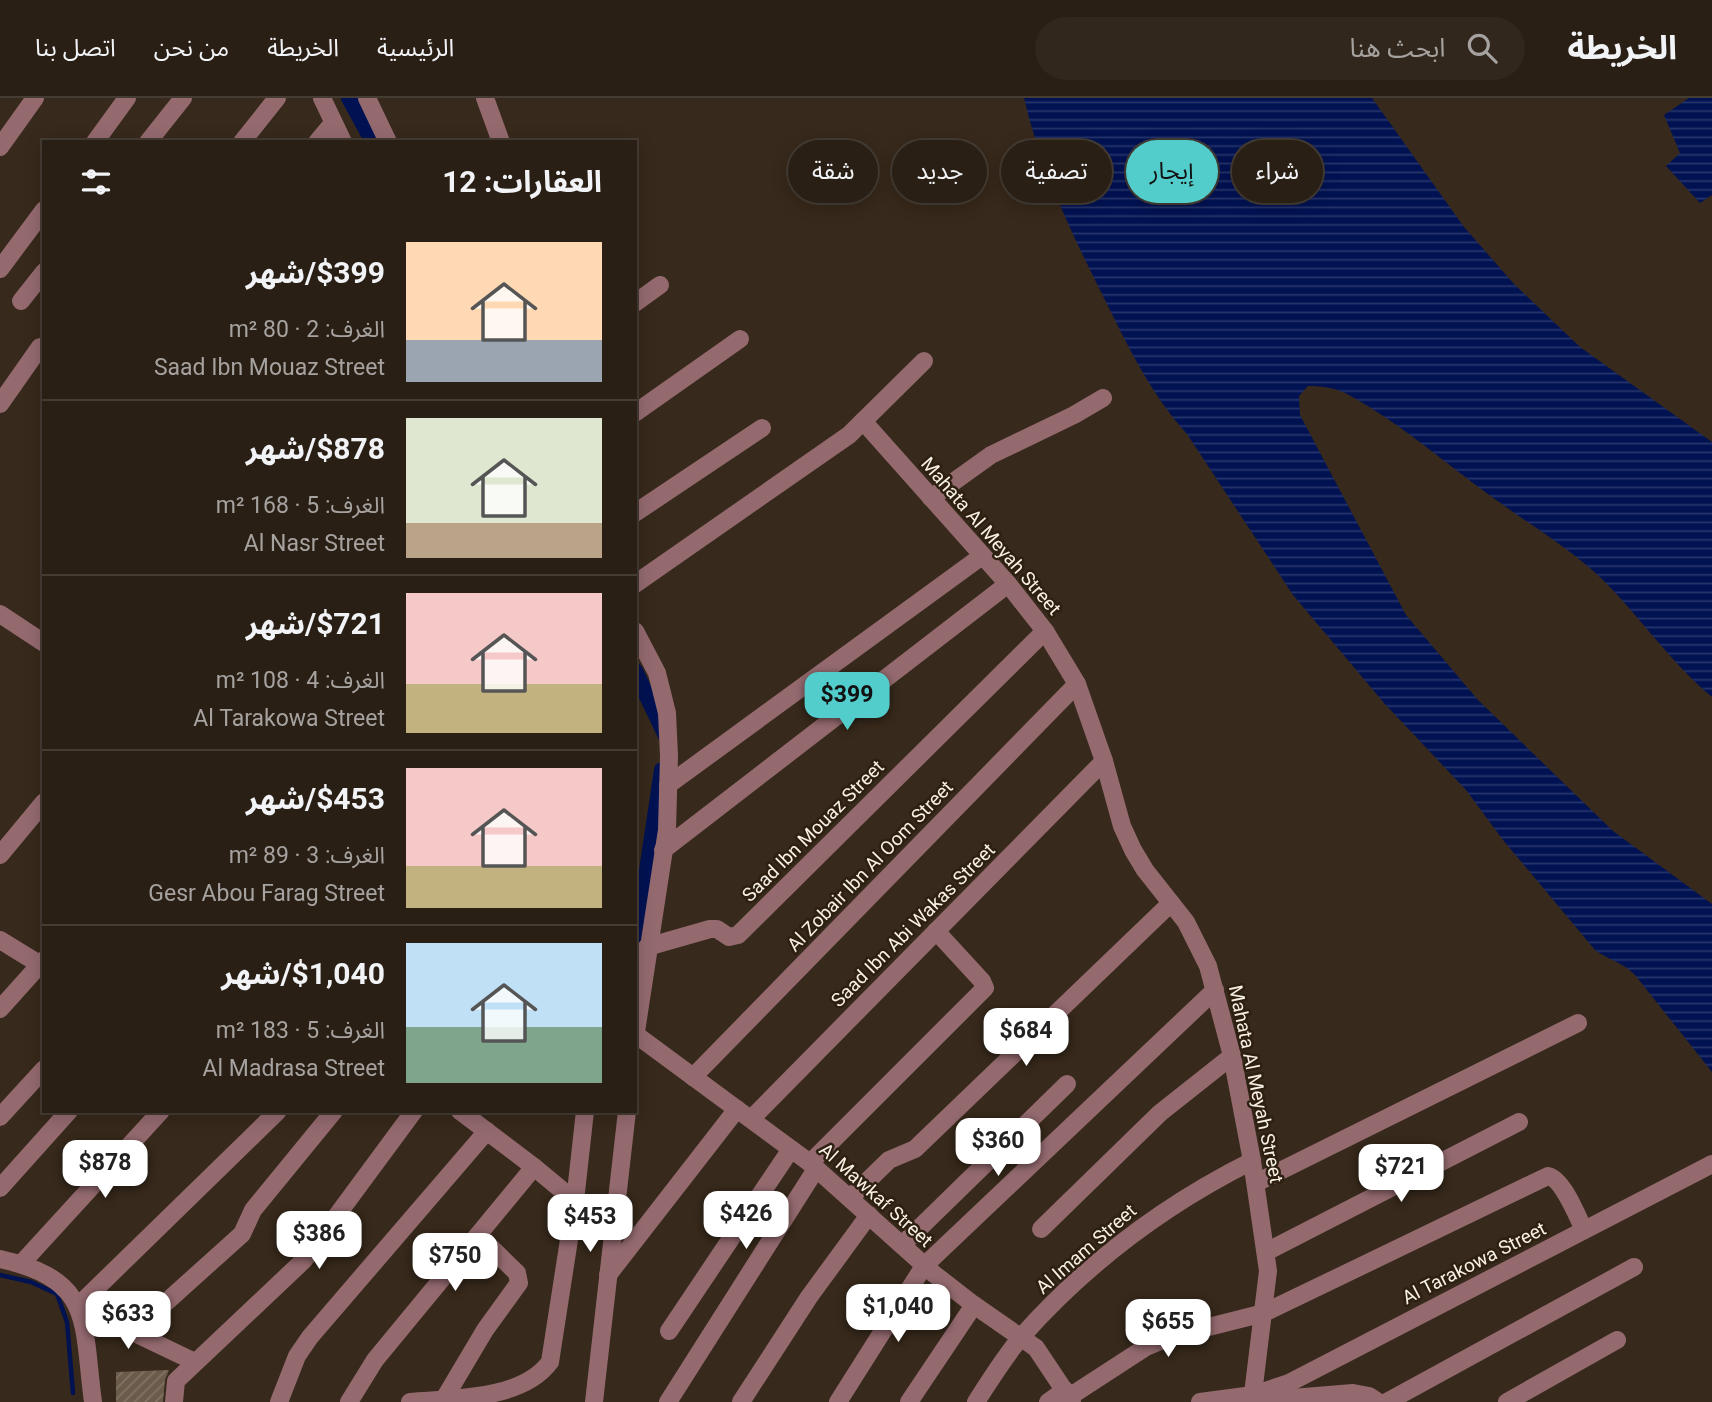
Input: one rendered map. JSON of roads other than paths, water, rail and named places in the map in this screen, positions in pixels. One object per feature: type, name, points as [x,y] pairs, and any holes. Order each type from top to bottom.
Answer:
[{"type":"street","points":[[0,147],[35,98]]},
{"type":"street","points":[[96,140],[127,98]]},
{"type":"street","points":[[150,140],[183,98]]},
{"type":"street","points":[[244,140],[276,98]]},
{"type":"street","points":[[321,98],[342,140]]},
{"type":"street","points":[[367,98],[387,140]]},
{"type":"street","points":[[485,98],[500,140]]},
{"type":"street","points":[[319,140],[333,123]]},
{"type":"street","points":[[0,269],[42,214]]},
{"type":"street","points":[[21,301],[42,275]]},
{"type":"street","points":[[637,302],[660,285]]},
{"type":"street","points":[[637,412],[740,339]]},
{"type":"street","points":[[0,404],[40,347]]},
{"type":"street","points":[[637,582],[849,435],[924,361]]},
{"type":"street","points":[[931,498],[992,455],[1057,424],[1103,398]]},
{"type":"street","name":"Mahata Al Meyah Street","points":[[863,421],[1008,584],[1045,631],[1077,684],[1104,761],[1122,826],[1133,850],[1186,922],[1198,944],[1215,990],[1233,1056],[1266,1252],[1268,1281],[1252,1399]]},
{"type":"street","points":[[637,512],[762,428]]},
{"type":"street","points":[[668,785],[982,556]]},
{"type":"street","points":[[663,850],[1008,584]]},
{"type":"street","points":[[0,614],[42,642]]},
{"type":"street","name":"Saad Ibn Mouaz Street","points":[[647,947],[710,929],[717,929],[729,937],[738,935],[1045,631]]},
{"type":"street","points":[[637,636],[657,673],[667,713],[668,785],[663,850],[637,1020]]},
{"type":"street","name":"Al Zobair Ibn Al Oom Street","points":[[693,1077],[1077,684]]},
{"type":"street","name":"Saad Ibn Abi Wakas Street","points":[[608,1275],[744,1114],[936,932],[1104,761]]},
{"type":"street","points":[[0,855],[42,804]]},
{"type":"street","points":[[850,1198],[889,1160],[915,1149],[1171,902]]},
{"type":"street","points":[[668,1402],[813,1166],[985,988],[982,981],[936,932]]},
{"type":"street","points":[[0,940],[42,964],[0,1009]]},
{"type":"street","points":[[838,1402],[924,1266],[1215,990]]},
{"type":"street","points":[[1256,1183],[1578,1023]]},
{"type":"street","name":"Al Mawkaf Street","points":[[637,1036],[813,1166],[924,1266],[974,1305],[1037,1348],[1069,1396]]},
{"type":"street","points":[[1041,1229],[1160,1113],[1233,1056]]},
{"type":"street","points":[[0,1117],[42,1071]]},
{"type":"street","points":[[902,1245],[1067,1084]]},
{"type":"street","points":[[0,1188],[67,1113]]},
{"type":"street","points":[[21,1264],[159,1113]]},
{"type":"street","points":[[78,1306],[276,1113]]},
{"type":"street","points":[[133,1332],[242,1234],[253,1210],[332,1113]]},
{"type":"street","points":[[174,1402],[176,1381],[303,1260],[413,1113]]},
{"type":"street","points":[[467,1113],[575,1201]]},
{"type":"street","points":[[410,1402],[511,1390],[530,1381],[550,1362],[575,1201],[585,1113]]},
{"type":"street","points":[[594,1402],[627,1113]]},
{"type":"street","points":[[1266,1252],[1519,1122]]},
{"type":"street","points":[[279,1402],[297,1356],[310,1336],[487,1131]]},
{"type":"street","points":[[669,1331],[791,1149]]},
{"type":"street","name":"Al Imam Street","points":[[976,1402],[1021,1337],[1098,1261],[1134,1232],[1211,1182],[1252,1161]]},
{"type":"street","name":"Al Tarakowa Street","points":[[1252,1399],[1289,1383],[1712,1164]]},
{"type":"street","points":[[349,1402],[375,1360],[534,1167]]},
{"type":"street","points":[[1048,1402],[1069,1396],[1159,1341],[1264,1313],[1548,1176],[1554,1177],[1560,1184],[1584,1230]]},
{"type":"street","points":[[741,1402],[809,1297],[869,1214]]},
{"type":"street","points":[[444,1399],[485,1330],[519,1283],[517,1273],[478,1235]]},
{"type":"street","points":[[0,1259],[21,1264],[52,1277],[65,1287],[78,1306],[93,1402]]},
{"type":"street","points":[[1387,1402],[1634,1267]]},
{"type":"street","points":[[909,1402],[974,1305]]},
{"type":"street","points":[[78,1306],[195,1362]]},
{"type":"street","points":[[1507,1402],[1617,1340]]},
{"type":"street","points":[[1200,1402],[1353,1393],[1368,1396],[1378,1402]]},
{"type":"waterway","points":[[349,98],[372,140]]},
{"type":"waterway","points":[[637,675],[667,738]]},
{"type":"waterway","points":[[637,938],[662,770]]},
{"type":"waterway","points":[[0,1275],[31,1282],[57,1294],[67,1322],[73,1393]]}]
